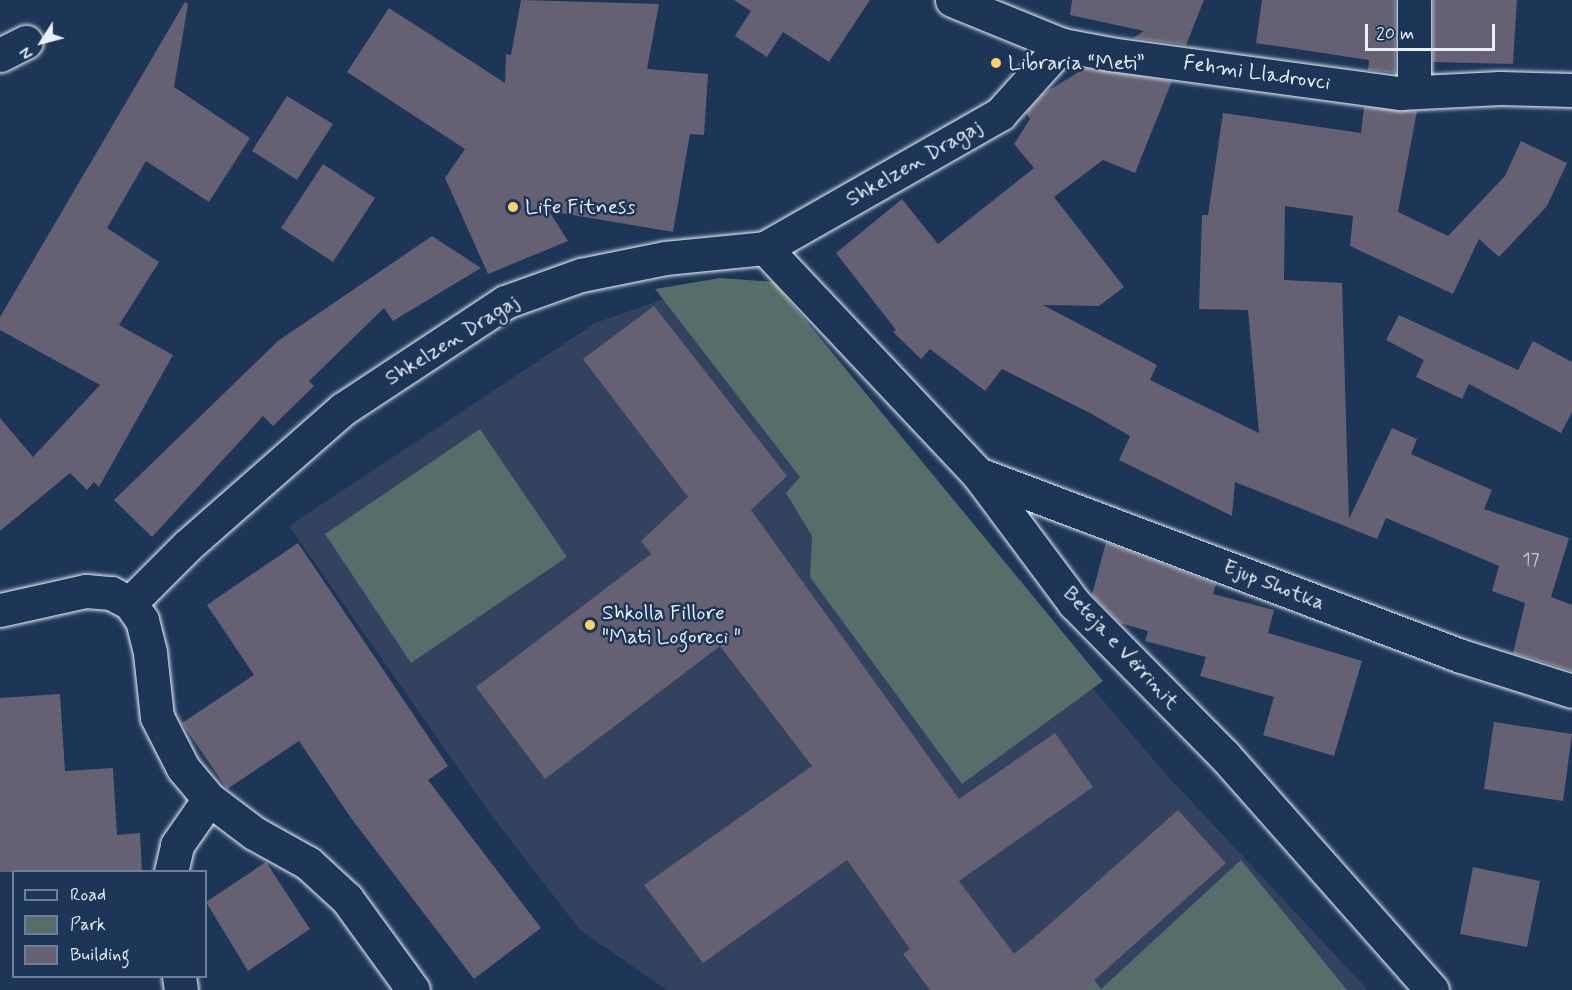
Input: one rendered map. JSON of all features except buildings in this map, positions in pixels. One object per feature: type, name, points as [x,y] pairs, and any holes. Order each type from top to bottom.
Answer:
[{"type":"street","name":"Fehmi Lladrovci","points":[[951,0],[1062,45],[1414,92],[1500,88],[1572,90]]},
{"type":"street","points":[[1414,0],[1414,92]]},
{"type":"street","name":"Shkelzen Dragaj","points":[[129,603],[188,545],[343,409],[505,302],[581,275],[665,258],[765,248],[1000,114],[1062,45]]},
{"type":"street","name":"Beteja e Vërrinit","points":[[765,248],[978,474],[1074,603],[1224,755],[1432,990]]},
{"type":"street","name":"Ejup Shotka","points":[[978,474],[1461,656],[1572,691]]},
{"type":"street","points":[[0,610],[86,591],[111,593],[129,603],[141,620],[150,653],[157,717],[183,768],[210,799],[254,833],[308,863],[332,884],[347,899],[413,990]]},
{"type":"street","points":[[171,870],[177,844],[210,799]]},
{"type":"shaded area","points":[[672,296],[779,320],[1164,772],[1368,990],[667,990],[580,930],[489,812],[289,526],[595,323]]},
{"type":"green space","points":[[720,278],[774,282],[1103,681],[962,784],[810,577],[812,536],[786,493],[800,477],[655,289]]},
{"type":"green space","points":[[480,429],[567,557],[411,663],[325,534]]},
{"type":"green space","points":[[1241,860],[1347,990],[1041,990],[1014,954],[1052,923],[1101,989]]},
{"type":"place","name":"Libraria “Meti”","points":[[996,63]]},
{"type":"place","name":"Life Fitness","points":[[513,207]]},
{"type":"place","name":"Shkolla Fillore \"Mati Logoreci \"","points":[[590,625]]}]
